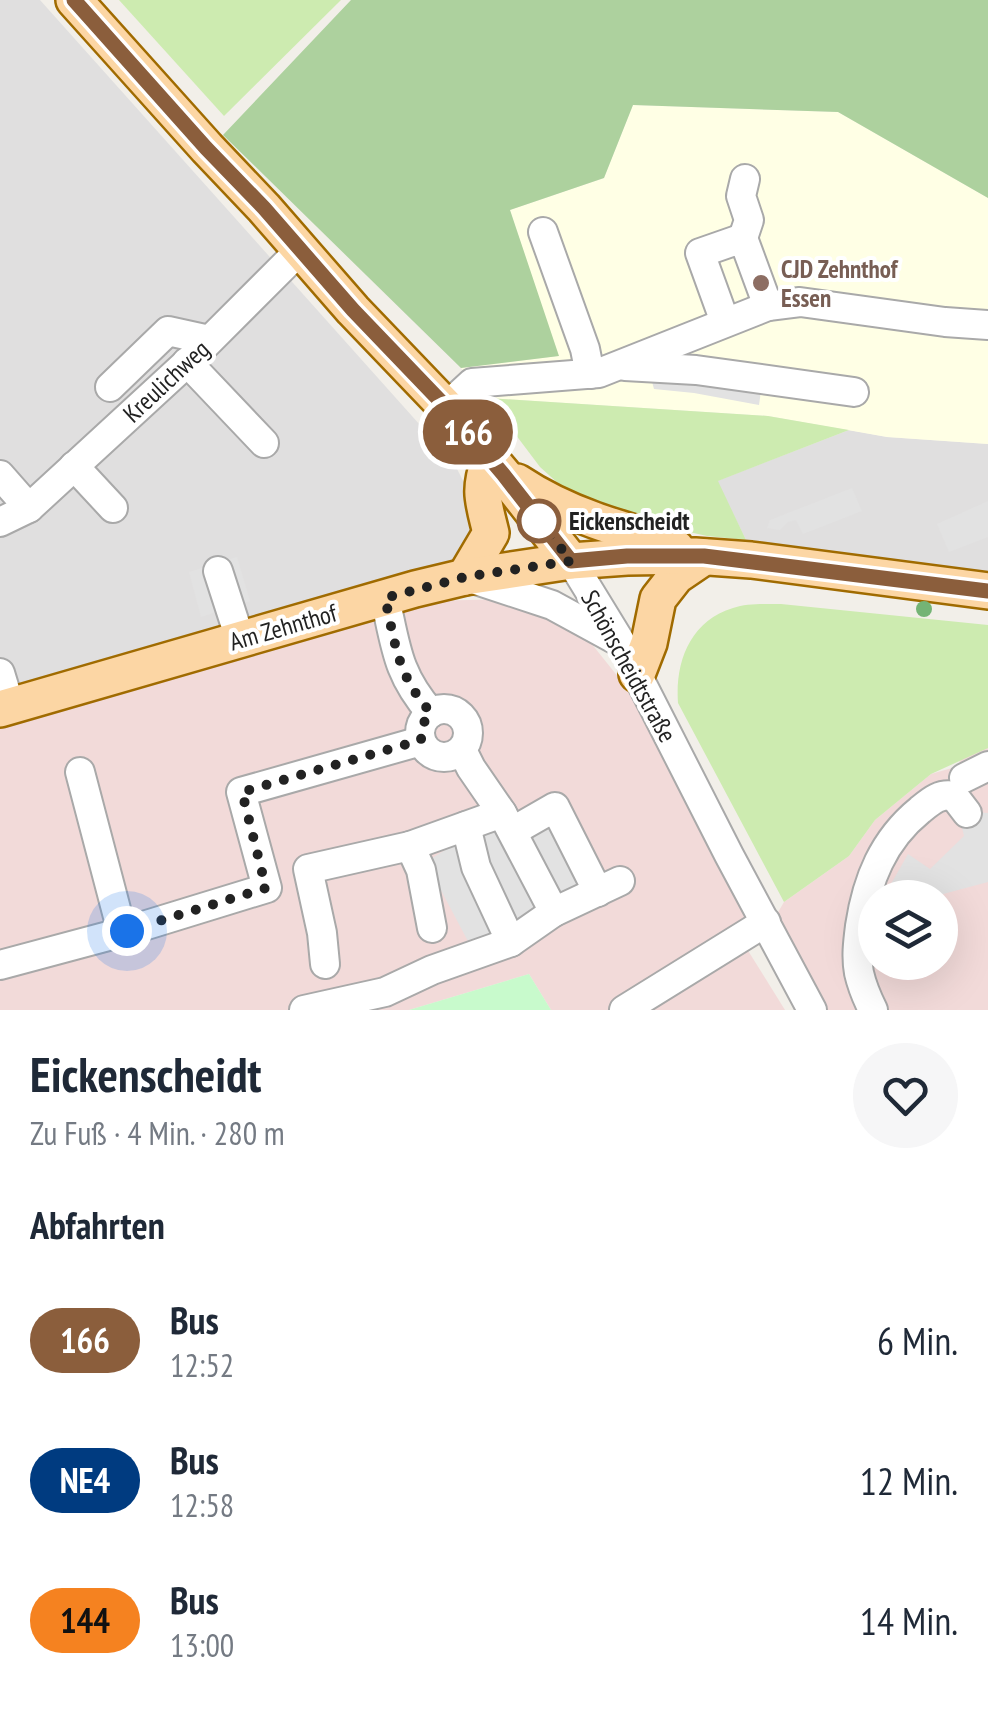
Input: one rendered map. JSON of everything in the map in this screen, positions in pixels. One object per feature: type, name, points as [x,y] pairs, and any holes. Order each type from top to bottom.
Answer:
[{"type":"main road","name":"Schönscheidtstraße","points":[[74,0],[353,310],[446,407],[571,561]]},
{"type":"main road","points":[[465,577],[491,532],[482,499],[482,481],[496,466],[546,501],[699,556],[658,599],[649,643],[636,674]]},
{"type":"main road","name":"Am Zehnthof","points":[[3,696],[240,640],[465,577],[571,561],[699,556],[988,591]]},
{"type":"street","points":[[745,179],[741,196],[749,220],[743,238],[768,306]]},
{"type":"street","points":[[542,232],[586,350],[590,374]]},
{"type":"street","points":[[726,322],[700,253],[743,238]]},
{"type":"street","name":"Kreulichweg","points":[[0,522],[29,508],[187,362],[300,250]]},
{"type":"street","points":[[446,407],[472,382],[590,374],[768,306],[800,302],[988,325]]},
{"type":"street","points":[[110,387],[168,331],[209,340]]},
{"type":"street","points":[[187,362],[264,444]]},
{"type":"street","points":[[618,366],[696,370],[854,392]]},
{"type":"street","points":[[74,466],[112,508]]},
{"type":"street","points":[[0,474],[29,508]]},
{"type":"street","name":"Schönscheidtstraße","points":[[571,561],[620,641],[812,1010]]},
{"type":"street","points":[[218,571],[240,640]]},
{"type":"street","points":[[465,577],[552,605],[620,641]]},
{"type":"street","points":[[385,598],[401,669],[431,713]]},
{"type":"street","points":[[446,709],[465,721],[468,736],[456,755],[431,754],[421,740],[422,725],[431,713],[446,709]]},
{"type":"street","points":[[0,964],[266,888],[242,792],[421,740]]},
{"type":"street","points":[[462,750],[507,822],[554,912]]},
{"type":"street","points":[[80,772],[122,932]]},
{"type":"street","points":[[873,1010],[859,974],[857,951],[863,908],[879,857],[901,828],[936,798],[954,796],[967,813]]},
{"type":"street","points":[[304,1010],[385,992],[432,970],[512,942],[554,912],[609,886],[555,807],[507,822],[466,826],[410,846],[308,869],[325,964]]},
{"type":"street","points":[[466,826],[476,867],[512,942]]},
{"type":"street","points":[[410,846],[421,870],[432,928]]},
{"type":"street","points":[[624,1010],[766,922]]},
{"type":"shaded area","points":[[0,0],[40,0],[454,463],[480,514],[472,545],[450,575],[0,706]]},
{"type":"shaded area","name":"CJD Zehnthof Essen","points":[[633,105],[838,112],[988,198],[988,444],[887,437],[768,416],[488,398],[461,368],[558,356],[510,210],[604,178]]},
{"type":"shaded area","points":[[651,378],[761,391],[759,405],[654,389]]},
{"type":"shaded area","points":[[849,430],[887,437],[988,444],[988,587],[829,568],[746,540],[717,481]]},
{"type":"shaded area","points":[[852,488],[862,511],[803,534],[796,520],[780,530],[767,528],[770,520]]},
{"type":"shaded area","points":[[988,501],[988,537],[949,552],[937,524]]},
{"type":"shaded area","points":[[237,557],[250,601],[201,617],[189,572]]},
{"type":"shaded area","points":[[509,599],[575,623],[635,698],[757,923],[620,1010],[551,1010],[529,974],[409,1010],[0,1010],[0,712],[388,602]]},
{"type":"shaded area","points":[[974,636],[988,638],[988,1010],[816,1010],[770,926],[784,902],[849,856],[875,820],[931,774],[959,766]]},
{"type":"shaded area","points":[[540,799],[588,884],[470,945],[426,862]]},
{"type":"shaded area","points":[[988,813],[988,882],[958,890],[958,880],[893,880],[908,854],[930,869],[964,836],[959,815]]},
{"type":"shaded area","points":[[742,941],[785,1010],[635,1010]]},
{"type":"green space","points":[[119,0],[341,0],[224,116]]},
{"type":"green space","points":[[351,0],[988,0],[988,198],[838,112],[633,105],[604,178],[510,210],[559,356],[461,368],[223,135]]},
{"type":"green space","points":[[488,398],[768,416],[849,430],[718,481],[746,540],[707,536],[623,517],[570,494],[540,467]]},
{"type":"green space","points":[[781,604],[988,625],[988,748],[931,774],[875,820],[849,856],[784,902],[678,703],[683,658],[706,623],[738,606]]},
{"type":"green space","points":[[529,974],[551,1010],[409,1010]]},
{"type":"bus line","name":"166","points":[[74,0],[353,310],[446,407],[571,561],[704,556],[988,591]]},
{"type":"place","name":"CJD Zehnthof Essen","points":[[761,283]]},
{"type":"place","name":"Eickenscheidt","points":[[539,521]]},
{"type":"route","points":[[127,931],[266,888],[242,792],[421,740],[422,725],[431,713],[401,669],[385,598],[465,577],[571,561],[537,518],[539,521]]}]
